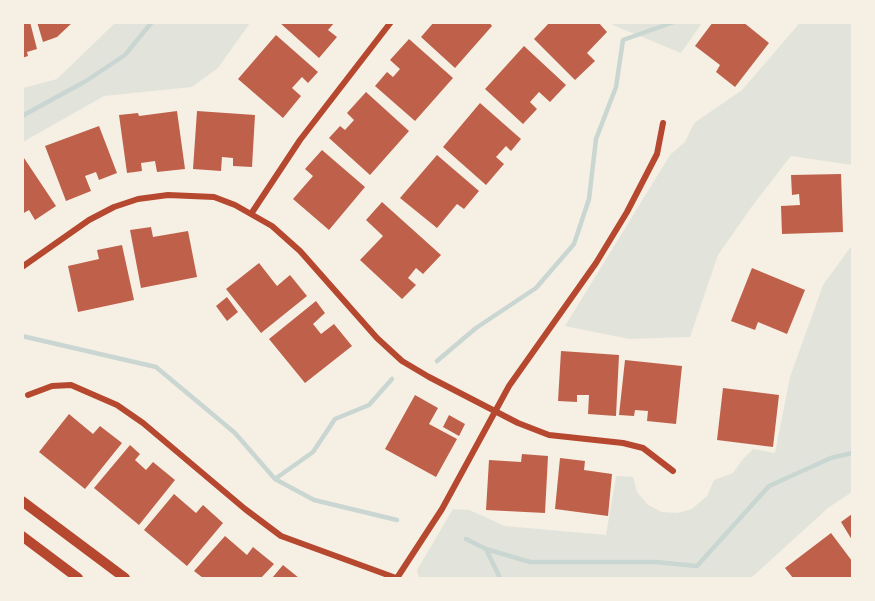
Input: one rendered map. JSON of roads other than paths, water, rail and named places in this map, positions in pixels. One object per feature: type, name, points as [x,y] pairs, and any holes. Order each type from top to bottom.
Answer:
[{"type":"street","points":[[251,214],[300,140],[391,22]]},
{"type":"street","points":[[28,395],[52,386],[71,385],[117,405],[143,423],[281,536],[396,579],[442,509],[509,386],[596,263],[627,212],[657,154],[663,123]]},
{"type":"street","points":[[22,267],[88,220],[114,207],[138,199],[168,195],[214,197],[272,226],[300,251],[377,338],[402,361],[518,423],[549,435],[623,443],[643,448],[673,471]]},
{"type":"street","points":[[22,501],[125,579]]},
{"type":"street","points":[[22,536],[78,579]]},
{"type":"waterway","points":[[22,116],[86,81],[125,55],[152,22]]},
{"type":"waterway","points":[[437,361],[476,328],[536,288],[574,244],[589,199],[596,139],[616,87],[623,40],[674,22]]},
{"type":"waterway","points":[[22,336],[156,367],[235,433],[275,479],[314,500],[397,520]]},
{"type":"waterway","points":[[275,479],[313,452],[335,419],[369,405],[392,379]]},
{"type":"waterway","points":[[466,539],[486,549],[530,562],[655,562],[697,566],[769,486],[831,458],[852,453]]},
{"type":"waterway","points":[[486,549],[500,578]]}]
